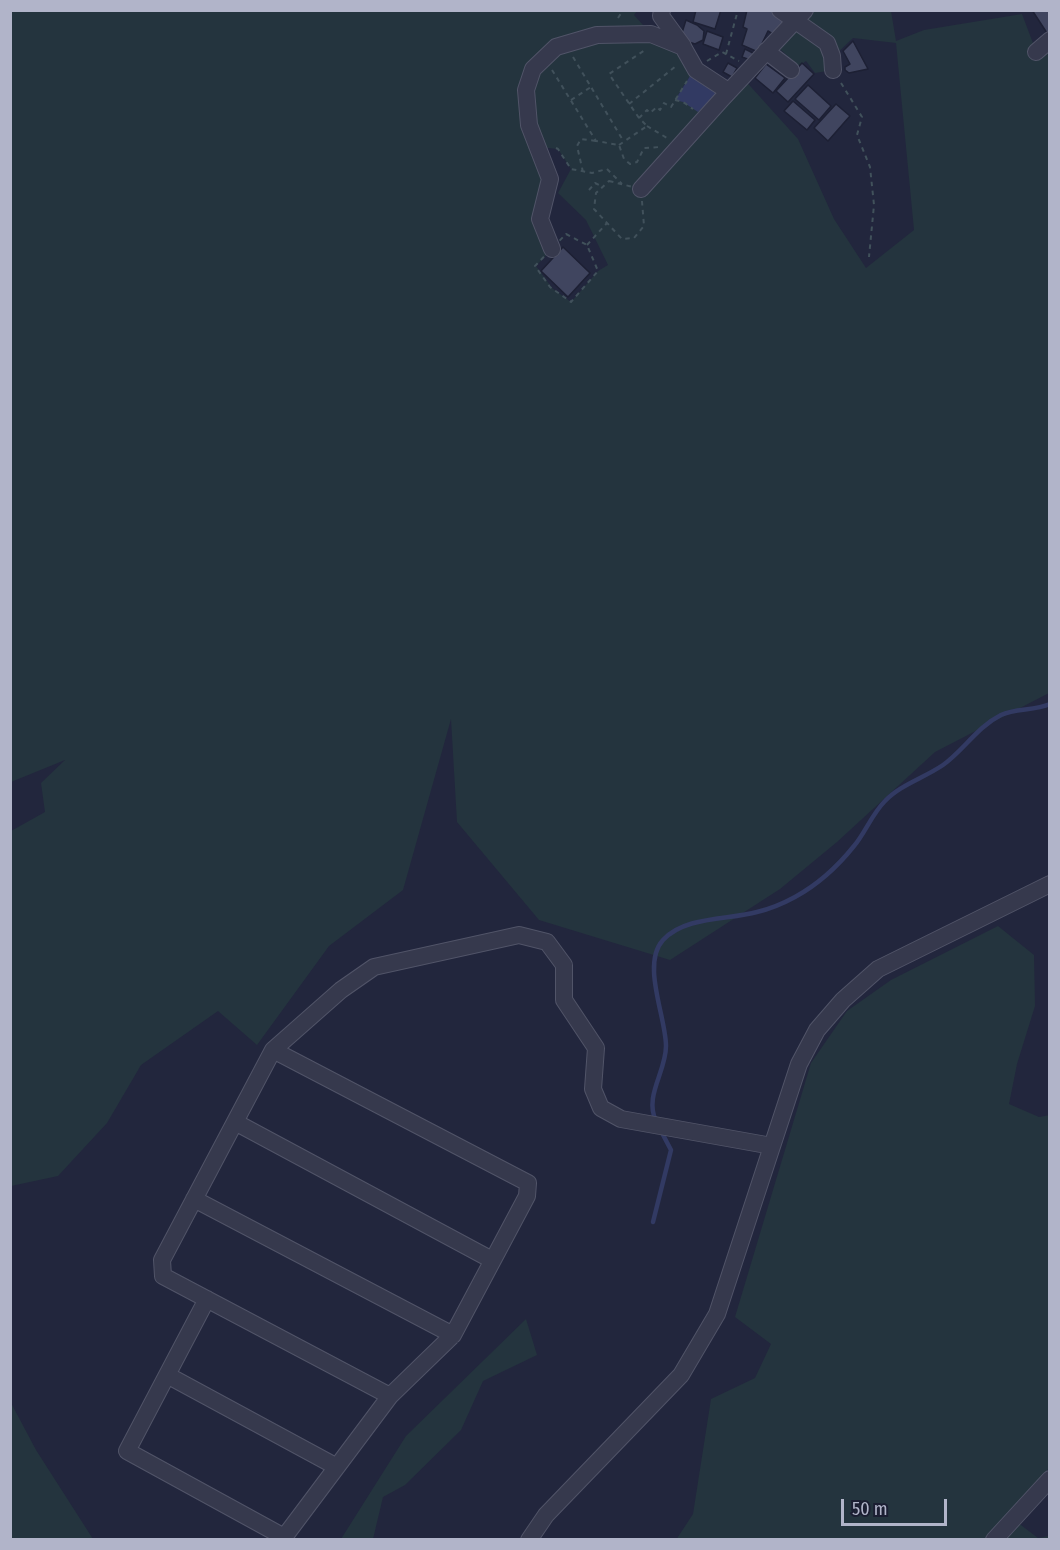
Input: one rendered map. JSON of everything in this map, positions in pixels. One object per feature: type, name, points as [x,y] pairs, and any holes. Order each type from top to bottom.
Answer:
[{"type":"street","points":[[662,10],[661,16],[689,57]]},
{"type":"street","points":[[780,10],[800,16],[828,43],[833,70]]},
{"type":"street","points":[[641,189],[800,16]]},
{"type":"street","points":[[552,249],[540,219],[550,179],[529,125],[526,90],[533,69],[556,47],[597,35],[651,34],[663,39],[689,57],[728,92]]},
{"type":"street","points":[[1036,52],[1050,40]]},
{"type":"street","points":[[766,51],[791,70]]},
{"type":"street","points":[[529,1539],[546,1515],[681,1375],[717,1314],[799,1064],[817,1030],[843,1000],[878,969],[1050,884]]},
{"type":"street","points":[[390,1396],[163,1276],[162,1260],[273,1050],[341,990],[374,967],[519,934],[547,942],[564,965],[564,1000],[596,1048],[593,1089],[601,1108],[621,1119],[772,1146]]},
{"type":"street","points":[[207,1299],[128,1451],[283,1538],[390,1396],[453,1335],[527,1196],[528,1183],[273,1050]]},
{"type":"street","points":[[235,1122],[492,1260]]},
{"type":"street","points":[[194,1199],[453,1335]]},
{"type":"street","points":[[168,1375],[337,1467]]},
{"type":"street","points":[[994,1539],[1050,1479]]},
{"type":"path","points":[[726,54],[738,10]]},
{"type":"path","points":[[663,39],[609,74],[639,118],[677,149]]},
{"type":"path","points":[[565,45],[624,142]]},
{"type":"path","points":[[629,104],[689,57]]},
{"type":"path","points":[[639,118],[647,110],[650,113],[657,107],[660,110],[664,103],[670,107],[689,57]]},
{"type":"path","points":[[544,58],[596,141]]},
{"type":"path","points":[[833,70],[862,117],[857,135],[870,167],[874,205],[869,257]]},
{"type":"path","points":[[571,100],[591,87]]},
{"type":"path","points":[[584,172],[577,146],[581,139],[619,145],[647,126]]},
{"type":"path","points":[[619,145],[624,159],[630,164],[637,162],[644,148],[658,146],[677,149]]},
{"type":"path","points":[[538,147],[558,148],[571,169],[592,173],[607,169],[624,186]]},
{"type":"path","points":[[609,181],[641,189],[644,226],[634,238],[622,239],[594,209],[596,194],[609,181]]},
{"type":"path","points":[[589,190],[595,183],[603,187]]},
{"type":"path","points":[[587,245],[608,224]]},
{"type":"path","points":[[566,234],[587,245],[598,271],[571,302],[550,287],[535,266],[566,234]]},
{"type":"shaded area","points":[[11,11],[637,11],[634,15],[651,34],[683,47],[695,68],[675,100],[715,97],[742,77],[798,139],[834,219],[866,268],[914,230],[896,43],[853,38],[832,58],[833,70],[815,73],[806,61],[799,66],[773,43],[780,11],[891,11],[896,41],[924,30],[1022,14],[1036,51],[1050,40],[1049,693],[935,752],[837,842],[780,889],[670,960],[539,920],[457,822],[451,719],[403,890],[329,946],[257,1045],[218,1011],[141,1065],[107,1123],[58,1176],[11,1186],[11,831],[45,812],[41,783],[65,760],[11,782]],"holes":[[[539,147],[558,149],[571,169],[558,193],[586,220],[608,265],[598,271],[571,302],[552,288],[536,266],[552,249],[540,219],[550,179]]]},
{"type":"shaded area","points":[[998,926],[1034,955],[1035,1006],[1017,1064],[1009,1104],[1039,1117],[1050,1115],[1049,1468],[1009,1516],[1038,1538],[1049,1536],[1049,1539],[676,1540],[693,1514],[711,1399],[755,1378],[771,1344],[735,1317],[811,1063],[847,1011],[891,980]]},
{"type":"shaded area","points":[[526,1319],[537,1355],[483,1381],[461,1430],[405,1485],[383,1497],[373,1539],[341,1539],[406,1436]]},
{"type":"shaded area","points":[[10,1401],[36,1450],[93,1539],[11,1539]]},
{"type":"water","points":[[695,68],[723,88],[698,112],[683,102],[675,100]]},
{"type":"building","points":[[696,10],[721,10],[715,29],[693,22]]},
{"type":"building","points":[[747,10],[773,10],[787,21],[776,36],[768,31],[758,52],[742,45],[747,29],[743,27]]},
{"type":"building","points":[[1032,10],[1050,10],[1050,32],[1047,33]]},
{"type":"building","points":[[686,20],[704,31],[703,40],[695,44],[680,39]]},
{"type":"building","points":[[707,31],[723,37],[719,50],[703,44]]},
{"type":"building","points":[[853,41],[868,69],[849,73],[845,67],[850,64],[843,51]]},
{"type":"building","points":[[745,49],[753,53],[750,60],[742,57]]},
{"type":"building","points":[[728,63],[737,68],[732,77],[723,72]]},
{"type":"building","points":[[802,63],[814,74],[788,102],[776,91]]},
{"type":"building","points":[[766,64],[785,78],[773,93],[755,78]]},
{"type":"building","points":[[808,85],[831,106],[819,120],[795,99]]},
{"type":"building","points":[[793,101],[815,120],[807,130],[784,111]]},
{"type":"building","points":[[836,104],[850,116],[828,141],[814,128]]},
{"type":"building","points":[[563,247],[590,273],[568,297],[541,271]]},
{"type":"waterway","points":[[656,1121],[652,1102],[666,1046],[656,991],[654,963],[657,950],[663,940],[672,932],[683,927],[707,920],[762,911],[782,904],[803,892],[827,874],[848,853],[876,812],[891,795],[943,765],[992,720],[1013,711],[1050,704]]},
{"type":"waterway","points":[[653,1222],[671,1150],[661,1131]]}]
